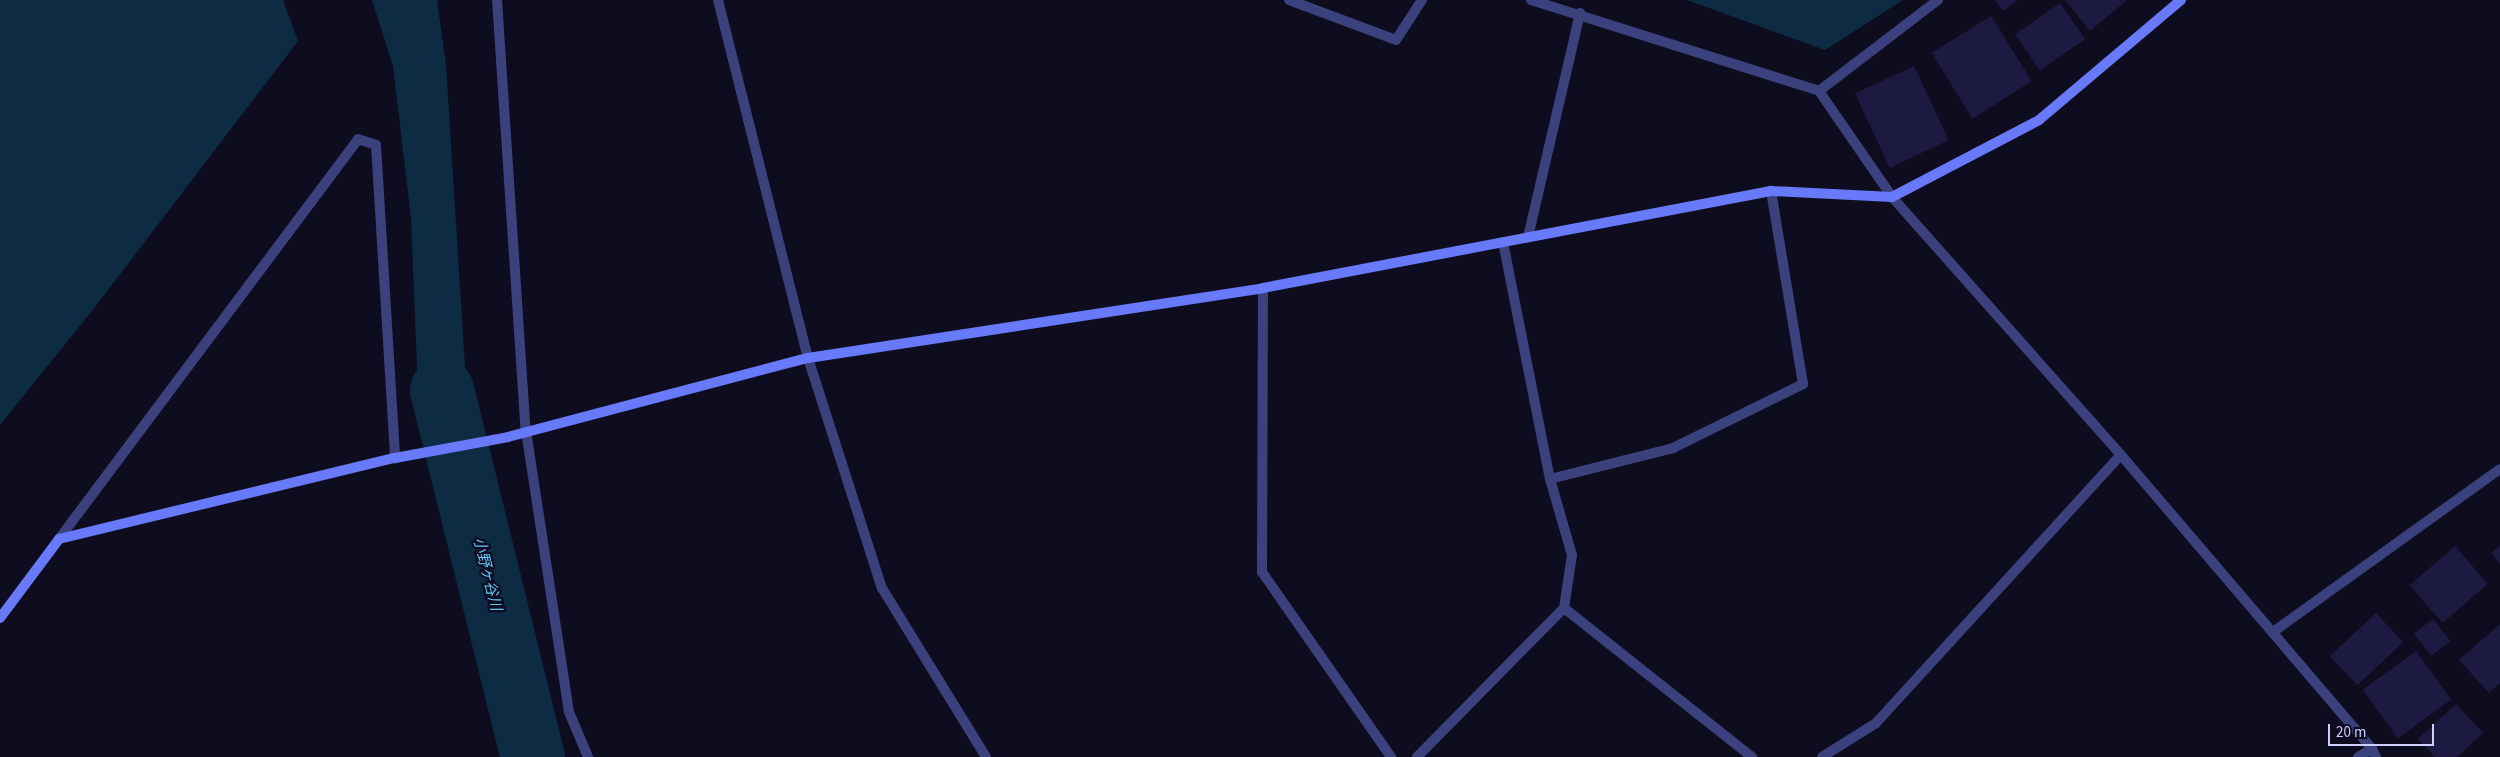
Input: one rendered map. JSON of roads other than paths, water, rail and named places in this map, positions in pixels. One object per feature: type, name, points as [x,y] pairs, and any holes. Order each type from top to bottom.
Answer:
[{"type":"street","points":[[497,0],[526,431],[569,712],[588,757]]},
{"type":"street","points":[[718,0],[808,358],[882,588],[986,757]]},
{"type":"street","points":[[1289,0],[1396,40],[1422,0]]},
{"type":"street","points":[[1530,0],[1580,14],[1818,91],[1892,197],[2121,455],[2374,753],[2358,757]]},
{"type":"street","points":[[1818,91],[1938,0]]},
{"type":"street","points":[[59,539],[394,458],[508,437],[808,358],[1263,288],[1772,191],[1892,197],[2039,120],[2181,0]]},
{"type":"street","points":[[1528,237],[1580,14]]},
{"type":"street","points":[[0,618],[358,139],[376,145],[394,458]]},
{"type":"street","points":[[1550,479],[1673,448],[1803,384],[1772,191]]},
{"type":"street","points":[[1417,757],[1564,608],[1572,555],[1550,479],[1503,242]]},
{"type":"street","points":[[1263,288],[1262,572],[1390,757]]},
{"type":"street","points":[[1822,757],[1876,723],[2121,455]]},
{"type":"street","points":[[2273,632],[2500,469]]},
{"type":"street","points":[[1564,608],[1752,757]]},
{"type":"water","points":[[0,0],[283,0],[298,41],[95,307],[0,425]]},
{"type":"water","points":[[372,0],[437,0],[446,65],[466,383],[442,390],[418,391],[411,218],[393,66]]},
{"type":"water","points":[[1687,0],[1903,0],[1825,50]]},
{"type":"waterway","name":"小野ヶ谷川","points":[[442,390],[533,757]]}]
